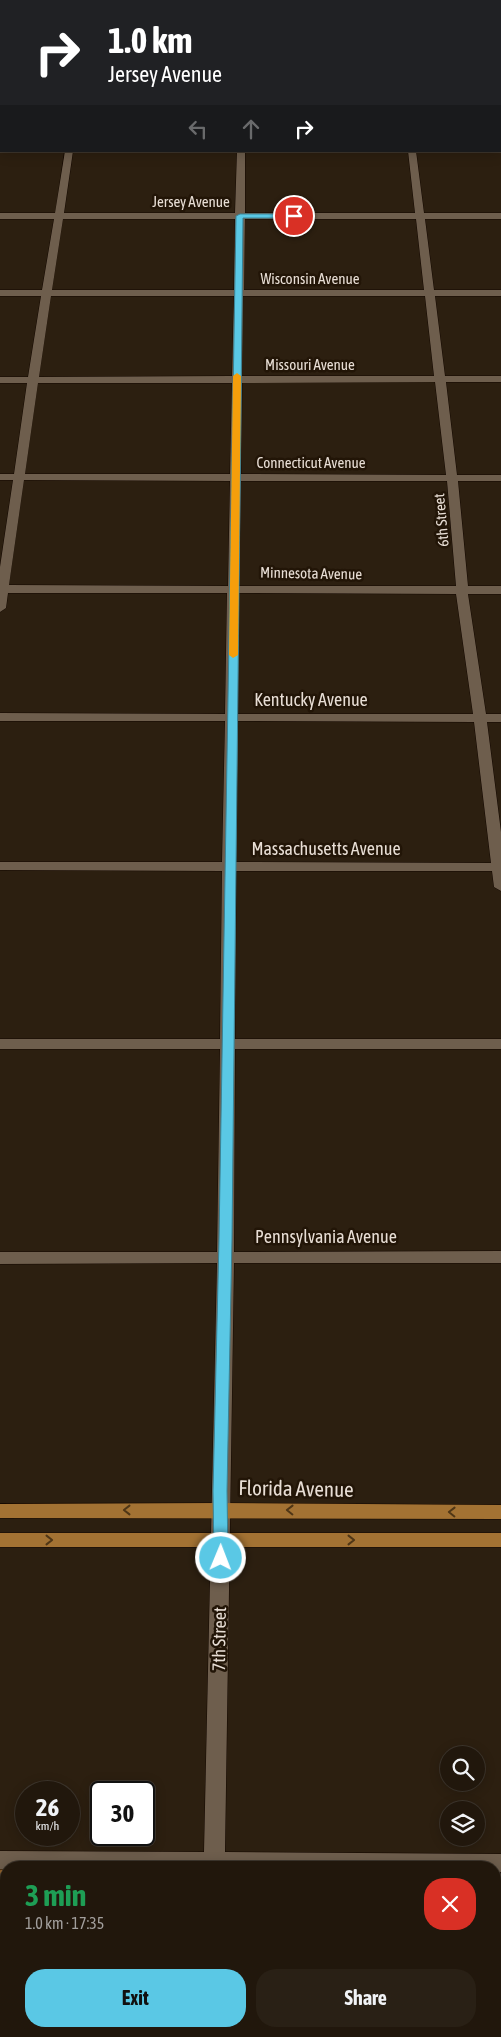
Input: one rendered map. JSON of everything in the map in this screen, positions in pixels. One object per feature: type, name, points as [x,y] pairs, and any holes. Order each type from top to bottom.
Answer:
[{"type":"main road","name":"Florida Avenue","points":[[0,1511],[501,1512]]},
{"type":"main road","points":[[0,1540],[501,1540]]},
{"type":"street","points":[[0,608],[69,152]]},
{"type":"street","name":"7th Street","points":[[214,1861],[221,1540],[241,152]]},
{"type":"street","name":"6th Street","points":[[412,152],[441,379],[462,591],[501,886]]},
{"type":"street","name":"Jersey Avenue","points":[[0,216],[501,216]]},
{"type":"street","name":"Wisconsin Avenue","points":[[0,293],[501,293]]},
{"type":"street","name":"Missouri Avenue","points":[[0,380],[501,379]]},
{"type":"street","name":"Connecticut Avenue","points":[[0,477],[501,478]]},
{"type":"street","name":"Minnesota Avenue","points":[[2,589],[501,590]]},
{"type":"street","name":"Kentucky Avenue","points":[[0,717],[501,718]]},
{"type":"street","name":"Massachusetts Avenue","points":[[0,866],[500,868]]},
{"type":"street","points":[[0,1044],[501,1044]]},
{"type":"street","name":"Pennsylvania Avenue","points":[[0,1258],[225,1256],[501,1257]]},
{"type":"street","points":[[0,1860],[54,1861]]},
{"type":"slow traffic","points":[[233,655],[237,482],[237,376]]},
{"type":"route","points":[[221,1558],[220,1491],[226,1239],[230,788],[233,718],[240,216],[294,216]]}]
